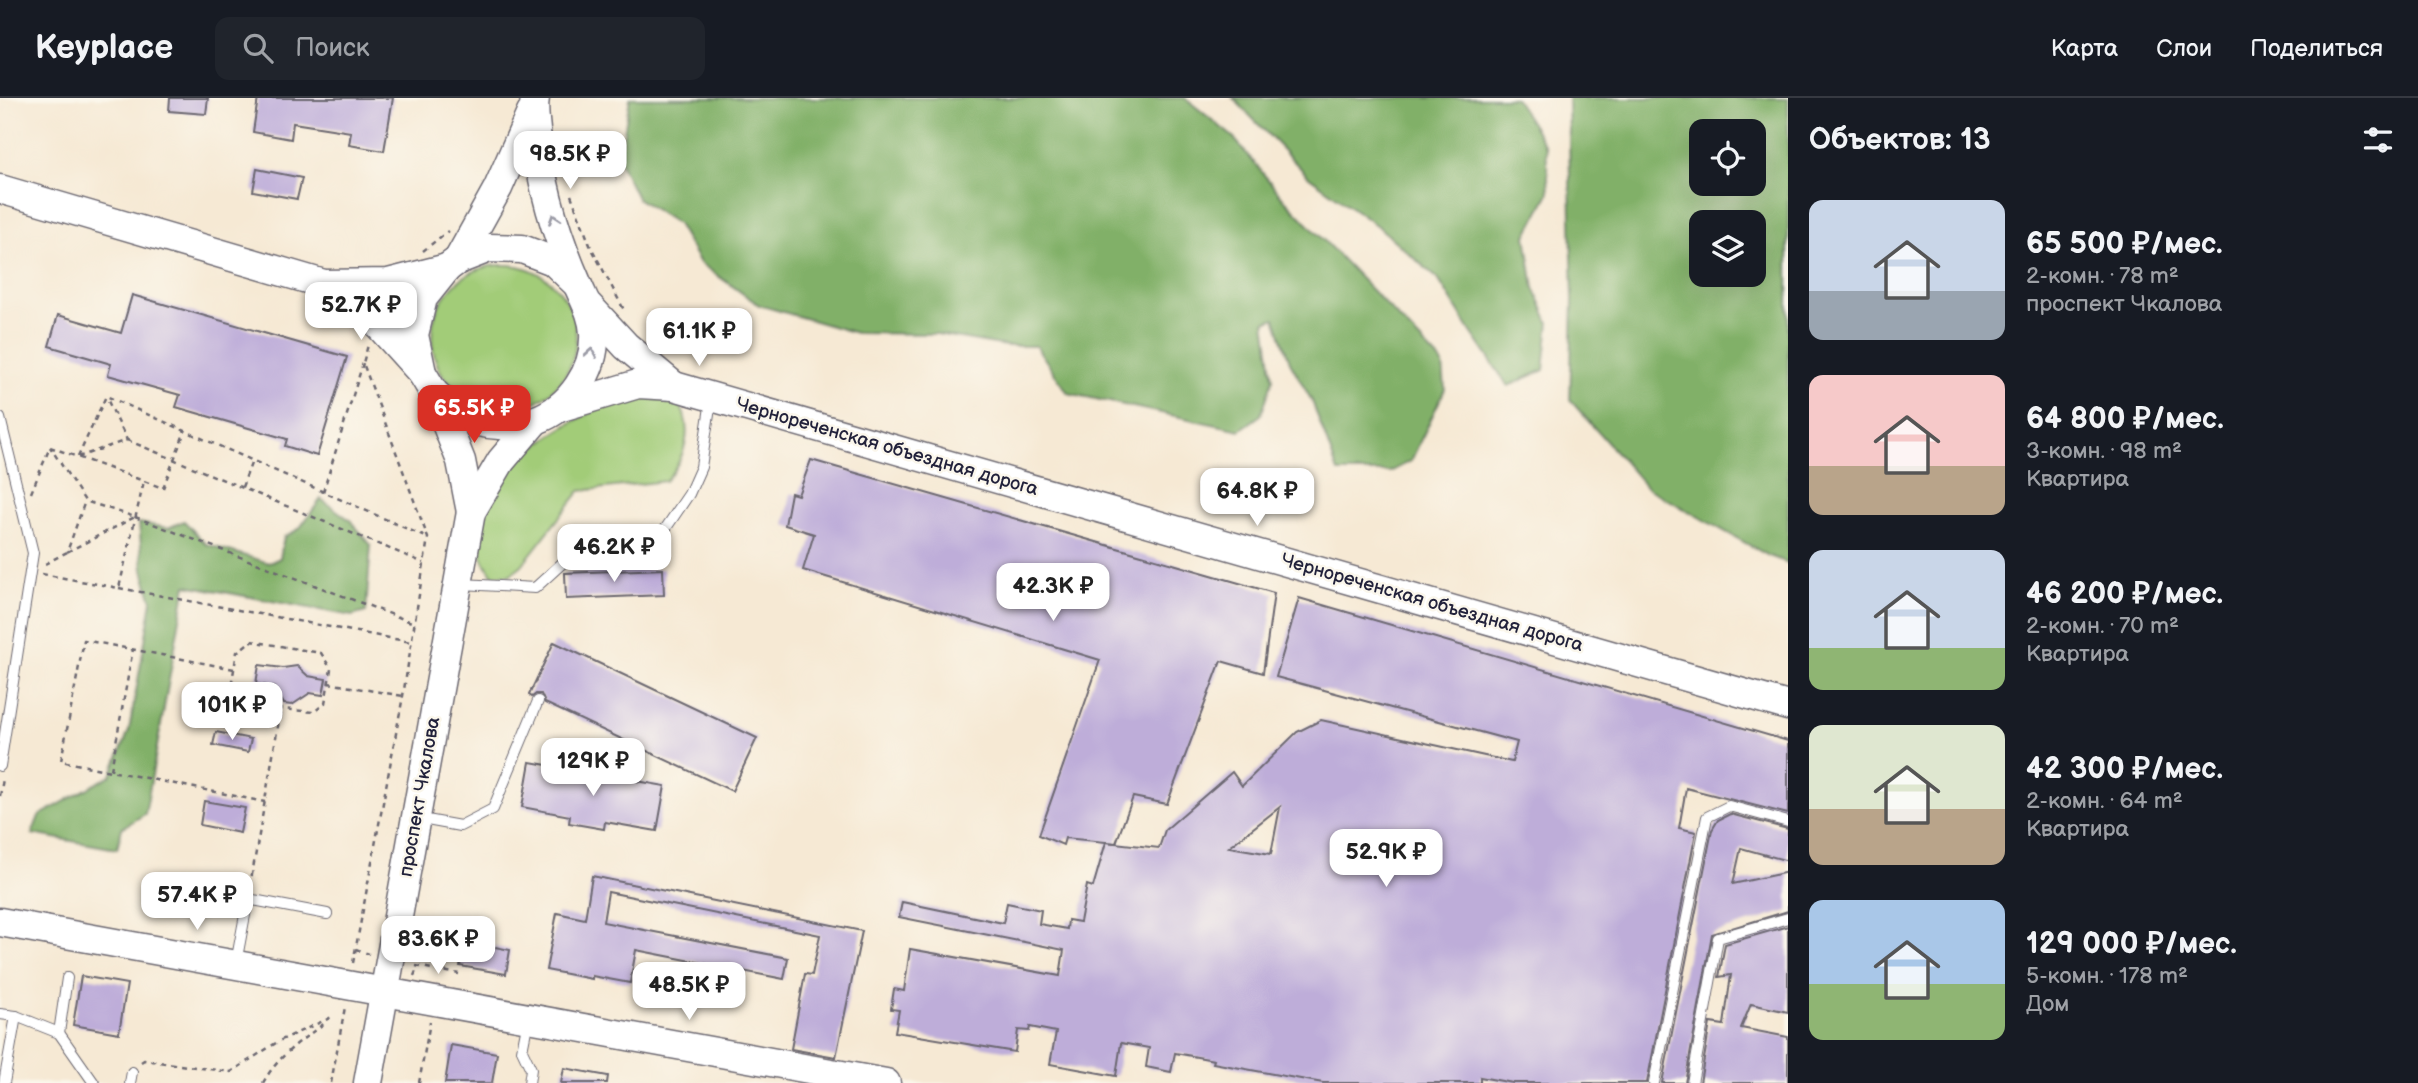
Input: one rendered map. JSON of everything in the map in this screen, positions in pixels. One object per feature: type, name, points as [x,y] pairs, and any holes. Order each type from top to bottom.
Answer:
[{"type":"main road","points":[[471,512],[461,461],[428,383],[414,335],[423,298],[452,264],[498,188],[516,152],[534,101]]},
{"type":"main road","points":[[471,512],[501,461],[578,388],[591,362],[594,334],[583,295],[541,179],[534,101]]},
{"type":"main road","points":[[0,189],[324,284],[388,283],[452,264],[489,248],[522,249],[553,261],[626,346],[674,386]]},
{"type":"main road","points":[[324,284],[376,322],[428,383],[463,416],[498,426],[547,415],[638,384],[674,386]]},
{"type":"main road","name":"Чернореченская объездная дорога","points":[[674,386],[1788,706]]},
{"type":"main road","name":"проспект Чкалова","points":[[368,1083],[471,512]]},
{"type":"main road","points":[[0,922],[886,1083]]},
{"type":"lane","points":[[458,584],[535,589],[569,556],[651,550],[689,494],[701,467],[712,397]]},
{"type":"lane","points":[[0,418],[33,553],[2,768]]},
{"type":"lane","points":[[416,818],[460,826],[493,809],[538,701]]},
{"type":"lane","points":[[1654,1083],[1707,817],[1728,806],[1788,822]]},
{"type":"lane","points":[[236,964],[248,899],[327,914]]},
{"type":"lane","points":[[1692,1083],[1718,938],[1788,918]]},
{"type":"lane","points":[[59,1033],[67,978]]},
{"type":"lane","points":[[0,1014],[16,1016],[59,1033],[94,1083]]},
{"type":"lane","points":[[4,1083],[16,1016]]},
{"type":"lane","points":[[528,1017],[523,1050],[531,1069],[529,1083]]},
{"type":"lane","points":[[130,1083],[132,1072]]},
{"type":"path","points":[[568,187],[590,245],[629,319]]},
{"type":"path","points":[[421,253],[452,228]]},
{"type":"path","points":[[323,492],[369,344],[364,336]]},
{"type":"path","points":[[331,1083],[403,696],[428,538],[363,363]]},
{"type":"path","points":[[106,397],[428,538]]},
{"type":"path","points":[[106,397],[127,440]]},
{"type":"path","points":[[78,457],[106,397]]},
{"type":"path","points":[[50,447],[163,488],[185,431]]},
{"type":"path","points":[[78,457],[127,440],[424,563]]},
{"type":"path","points":[[29,499],[50,447]]},
{"type":"path","points":[[50,447],[85,501],[135,517],[415,623]]},
{"type":"path","points":[[242,487],[252,461]]},
{"type":"path","points":[[119,588],[144,481]]},
{"type":"path","points":[[67,552],[85,501]]},
{"type":"path","points":[[135,517],[36,571],[412,642]]},
{"type":"path","points":[[234,668],[84,640],[61,761],[265,802]]},
{"type":"path","points":[[251,641],[321,653],[331,669],[328,683],[325,703],[314,712],[281,709],[244,701],[231,687],[237,652],[251,641]]},
{"type":"path","points":[[111,771],[132,649]]},
{"type":"path","points":[[328,683],[403,696]]},
{"type":"path","points":[[248,899],[281,709]]},
{"type":"path","points":[[0,796],[2,768]]},
{"type":"path","points":[[132,1072],[144,1059],[231,1072],[279,1041],[344,1014]]},
{"type":"path","points":[[263,1083],[270,1070],[294,1045],[332,1017]]},
{"type":"path","points":[[419,1083],[430,1022]]},
{"type":"green space","points":[[630,98],[1185,98],[1233,137],[1284,199],[1443,364],[1445,389],[1411,461],[1390,472],[1338,472],[1312,401],[1290,362],[1275,318],[1265,322],[1273,379],[1261,415],[1240,430],[1068,393],[1036,346],[1006,346],[937,334],[856,333],[759,305],[700,263],[677,224],[637,198],[619,161]]},
{"type":"green space","points":[[1233,98],[1515,98],[1546,147],[1549,193],[1526,236],[1534,288],[1549,322],[1544,370],[1508,386],[1438,279],[1380,228],[1308,176]]},
{"type":"green space","points":[[1568,98],[1788,98],[1788,563],[1769,556],[1647,488],[1570,400],[1573,300]]},
{"type":"green space","points":[[504,265],[532,270],[555,286],[571,309],[576,337],[571,365],[555,388],[532,404],[504,409],[476,404],[453,388],[437,365],[432,337],[437,309],[453,286],[476,270]]},
{"type":"green space","points":[[641,390],[676,398],[682,409],[687,430],[686,441],[673,472],[665,481],[580,491],[522,565],[510,575],[492,575],[481,551],[481,533],[489,499],[505,475],[521,458],[558,431],[599,408]]},
{"type":"green space","points":[[321,499],[350,520],[371,545],[366,612],[352,616],[186,585],[145,814],[122,828],[117,849],[32,834],[39,816],[111,775],[129,731],[152,601],[143,570],[139,523],[168,528],[184,521],[206,544],[269,563],[280,558],[284,537],[299,529]]},
{"type":"building","points":[[170,98],[208,98],[206,114],[169,111]]},
{"type":"building","points":[[258,98],[393,98],[384,151],[349,145],[351,132],[293,123],[291,139],[253,132]]},
{"type":"building","points":[[257,169],[302,178],[297,199],[253,191]]},
{"type":"building","points":[[132,295],[347,357],[317,456],[285,446],[287,439],[176,407],[180,395],[108,375],[111,364],[49,346],[58,315],[121,333]]},
{"type":"building","points":[[811,460],[1274,593],[1263,673],[1221,661],[1167,804],[1133,797],[1116,843],[1065,838],[1063,845],[1039,835],[1100,660],[803,570],[814,534],[785,525],[791,493],[798,495]]},
{"type":"building","points":[[663,569],[664,595],[566,599],[565,573]]},
{"type":"building","points":[[1299,598],[1788,741],[1788,814],[1686,788],[1679,828],[1696,832],[1647,1083],[1513,1083],[1480,1077],[1480,1083],[1323,1083],[1213,1063],[1214,1060],[1175,1053],[1171,1072],[1146,1067],[1149,1048],[1121,1043],[1116,1076],[1050,1064],[1056,1032],[1030,1027],[1029,1031],[1018,1030],[1015,1052],[895,1032],[899,1010],[891,1009],[894,989],[904,991],[910,949],[1060,976],[1064,950],[899,917],[902,902],[1003,923],[1007,903],[1041,910],[1039,924],[1067,929],[1068,920],[1080,922],[1087,885],[1093,887],[1106,842],[1159,848],[1165,830],[1232,772],[1242,786],[1297,732],[1321,720],[1512,762],[1517,742],[1276,677]],"holes":[[[1280,807],[1271,854],[1229,847]]]},
{"type":"building","points":[[554,642],[757,738],[732,791],[545,703],[541,694],[532,697],[529,695]]},
{"type":"building","points":[[259,665],[283,668],[297,666],[308,676],[326,679],[323,695],[310,693],[292,705],[284,704],[274,687],[256,684]]},
{"type":"building","points":[[216,732],[251,739],[248,752],[213,745]]},
{"type":"building","points":[[530,762],[665,786],[657,831],[605,822],[604,829],[569,823],[570,816],[522,807]]},
{"type":"building","points":[[204,801],[245,808],[240,833],[200,825]]},
{"type":"building","points":[[1730,814],[1788,829],[1788,861],[1741,848],[1733,884],[1788,872],[1788,911],[1712,934],[1685,1083],[1662,1083],[1712,830],[1718,820]]},
{"type":"building","points":[[592,876],[862,931],[836,1057],[791,1049],[805,974],[812,975],[820,935],[608,892],[603,922],[788,958],[784,979],[636,950],[630,983],[546,970],[557,913],[585,919]]},
{"type":"building","points":[[1788,926],[1788,1012],[1751,1004],[1741,1028],[1788,1037],[1788,1083],[1700,1083],[1710,1023],[1724,1025],[1731,975],[1719,977],[1725,944]]},
{"type":"building","points":[[467,932],[487,935],[485,945],[510,950],[506,974],[460,966]]},
{"type":"building","points":[[81,976],[127,984],[119,1033],[73,1025]]},
{"type":"building","points":[[451,1045],[497,1053],[492,1083],[445,1083]]},
{"type":"building","points":[[564,1068],[608,1076],[607,1083],[561,1083]]}]
